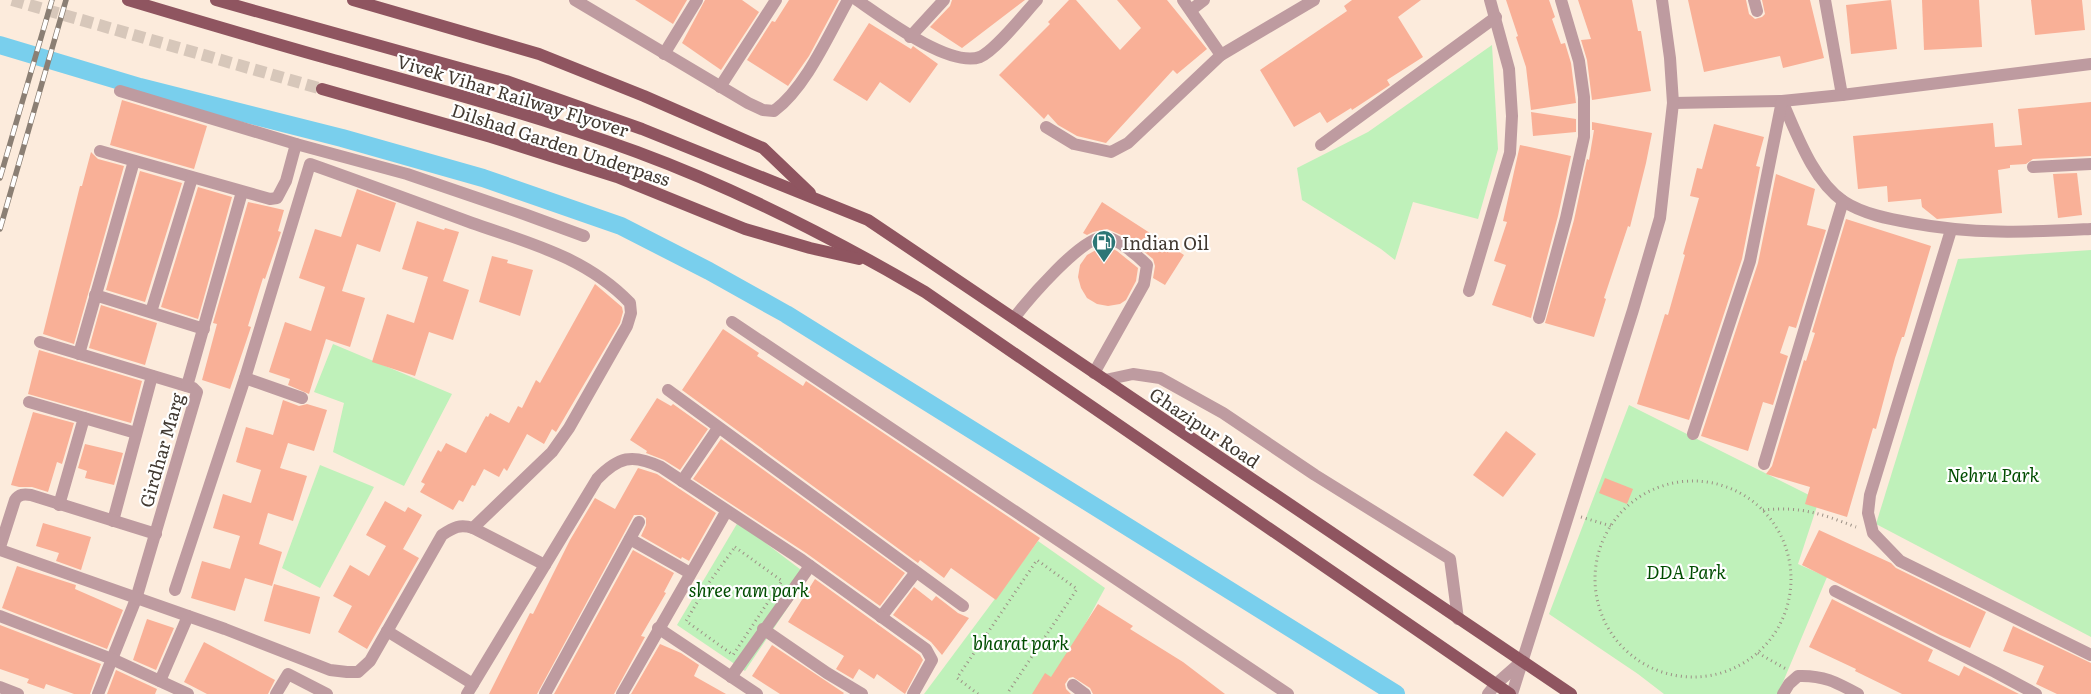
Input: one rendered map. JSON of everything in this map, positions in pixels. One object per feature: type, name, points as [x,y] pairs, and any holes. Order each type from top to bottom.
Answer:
[{"type":"main road","name":"Vivek Vihar Railway Flyover","points":[[128,0],[498,105],[638,152],[741,196],[830,238],[874,262]]},
{"type":"main road","name":"Vivek Vihar Railway Flyover","points":[[216,0],[506,81],[642,129],[816,198]]},
{"type":"main road","points":[[353,0],[539,54],[644,96],[763,148],[816,198]]},
{"type":"main road","name":"Dilshad Garden Underpass","points":[[322,89],[491,137],[608,174],[745,229],[810,248],[874,262]]},
{"type":"main road","name":"Ghazipur Road","points":[[816,198],[868,220],[1570,694]]},
{"type":"main road","points":[[874,262],[933,298],[1492,689],[1511,694]]},
{"type":"street","points":[[575,0],[720,87],[756,106],[774,112],[786,102],[800,84],[848,0]]},
{"type":"street","points":[[664,54],[697,0]]},
{"type":"street","points":[[720,87],[776,0]]},
{"type":"street","points":[[857,0],[910,36],[949,54],[966,59],[980,56],[995,45],[1037,0]]},
{"type":"street","points":[[910,36],[944,0]]},
{"type":"street","points":[[1183,0],[1222,55]]},
{"type":"street","points":[[1191,10],[1204,0]]},
{"type":"street","points":[[1046,127],[1074,144],[1111,152],[1128,143],[1222,55],[1314,0]]},
{"type":"street","points":[[1470,291],[1510,153],[1512,116],[1509,69],[1490,0]]},
{"type":"street","points":[[1540,318],[1566,218],[1584,137],[1584,97],[1579,61],[1561,0]]},
{"type":"street","points":[[1511,694],[1660,218],[1673,104],[1670,58],[1662,0]]},
{"type":"street","points":[[1825,0],[1842,95]]},
{"type":"street","points":[[1321,145],[1496,17]]},
{"type":"street","points":[[1673,104],[1782,101],[2091,64]]},
{"type":"street","points":[[120,91],[296,144],[407,174],[584,236]]},
{"type":"street","points":[[1782,101],[1811,162],[1827,185],[1843,201],[1889,219],[1951,230],[2026,232],[2091,228]]},
{"type":"street","points":[[1693,434],[1750,261],[1782,101]]},
{"type":"street","points":[[100,151],[270,200],[277,198],[286,181],[296,144]]},
{"type":"street","points":[[79,354],[134,161]]},
{"type":"street","points":[[175,590],[245,378],[310,164],[539,245],[582,266],[622,294],[630,303],[631,313],[627,326],[569,428],[552,452],[473,528]]},
{"type":"street","points":[[2033,167],[2091,164]]},
{"type":"street","points":[[151,312],[192,178]]},
{"type":"street","name":"Girdhar Marg","points":[[98,694],[136,599],[197,396],[196,390],[187,386],[242,192]]},
{"type":"street","points":[[1764,464],[1843,201]]},
{"type":"street","points":[[1951,230],[1870,495],[1868,513],[1873,533],[1900,561],[2091,655]]},
{"type":"street","points":[[1014,318],[1032,294],[1072,255],[1102,237],[1108,237],[1136,254],[1146,265],[1144,284],[1094,372]]},
{"type":"street","points":[[96,295],[204,329]]},
{"type":"street","points":[[732,322],[1288,694]]},
{"type":"street","points":[[40,342],[187,386]]},
{"type":"street","points":[[1105,380],[1133,374],[1160,378],[1223,413],[1315,475],[1450,559],[1458,619]]},
{"type":"street","points":[[113,521],[152,376]]},
{"type":"street","points":[[245,378],[302,398]]},
{"type":"street","points":[[668,390],[962,606]]},
{"type":"street","points":[[28,402],[136,433]]},
{"type":"street","points":[[59,505],[84,418]]},
{"type":"street","points":[[682,481],[718,428]]},
{"type":"street","points":[[387,631],[470,689],[597,479],[610,466],[629,457],[648,460],[682,481],[810,566],[930,654],[932,660],[930,666],[913,694]]},
{"type":"street","points":[[156,534],[31,495],[18,496],[15,500],[0,549],[188,616],[330,670],[347,672],[358,672],[370,660],[442,535],[456,526],[465,525],[473,528],[545,565]]},
{"type":"street","points":[[622,694],[726,512]]},
{"type":"street","points":[[545,694],[639,522]]},
{"type":"street","points":[[630,538],[690,574]]},
{"type":"street","points":[[731,677],[763,629],[810,566]]},
{"type":"street","points":[[881,617],[916,572]]},
{"type":"street","points":[[1835,591],[2036,694]]},
{"type":"street","points":[[0,616],[112,659],[188,694]]},
{"type":"street","points":[[160,681],[188,616]]},
{"type":"street","points":[[658,628],[757,694]]},
{"type":"street","points":[[763,629],[859,693]]},
{"type":"street","points":[[1492,689],[1521,662]]},
{"type":"street","points":[[276,694],[288,674],[327,694]]},
{"type":"street","points":[[1783,694],[1789,684],[1798,676],[1814,675],[1827,678],[1858,694]]},
{"type":"street","points":[[1074,686],[1085,694]]},
{"type":"street","points":[[0,687],[18,694]]},
{"type":"path","points":[[1700,480],[1732,488],[1762,510],[1779,532],[1790,563],[1790,596],[1778,627],[1758,653],[1730,670],[1699,677],[1668,674],[1638,661],[1615,640],[1600,611],[1594,580],[1600,548],[1611,526],[1614,520],[1638,497],[1668,484],[1700,480]]},
{"type":"path","points":[[1762,510],[1786,508],[1814,512],[1873,533]]},
{"type":"path","points":[[1569,512],[1611,526]]},
{"type":"path","points":[[735,547],[782,581],[733,654],[686,621],[708,584],[735,547]]},
{"type":"path","points":[[978,694],[957,678],[1037,560],[1077,589],[1007,694]]},
{"type":"path","points":[[1758,653],[1798,676]]},
{"type":"green space","points":[[1492,45],[1498,149],[1478,219],[1413,202],[1395,260],[1381,249],[1302,200],[1297,168],[1368,132]]},
{"type":"green space","name":"Nehru Park","points":[[2091,250],[2091,637],[1876,524],[1958,259]]},
{"type":"green space","points":[[333,344],[452,394],[404,486],[333,452],[344,403],[314,392]]},
{"type":"green space","name":"DDA Park","points":[[1629,405],[1819,500],[1798,564],[1827,577],[1778,694],[1664,694],[1638,674],[1549,614]]},
{"type":"green space","points":[[320,465],[374,487],[320,588],[282,568]]},
{"type":"green space","name":"shree ram park","points":[[738,522],[809,576],[745,671],[677,625]]},
{"type":"green space","name":"bharat park","points":[[1038,541],[1105,588],[1047,694],[924,694]]},
{"type":"building","points":[[635,0],[687,0],[673,24]]},
{"type":"building","points":[[705,0],[742,0],[759,12],[721,70],[682,43]]},
{"type":"building","points":[[789,0],[839,0],[809,56],[788,86],[747,60],[772,21],[775,22]]},
{"type":"building","points":[[952,0],[1025,0],[962,48],[930,27],[950,6]]},
{"type":"building","points":[[1069,0],[1076,0],[1120,50],[1141,28],[1117,0],[1167,0],[1207,49],[1177,74],[1173,70],[1106,143],[1077,136],[1058,125],[1048,114],[1044,119],[999,75],[1050,24],[1048,22]]},
{"type":"building","points":[[1352,0],[1421,0],[1398,17],[1423,57],[1387,80],[1390,85],[1352,110],[1351,108],[1327,123],[1320,112],[1294,127],[1260,70],[1347,11],[1344,6]]},
{"type":"building","points":[[1506,0],[1549,0],[1555,17],[1552,19],[1561,44],[1565,43],[1571,63],[1576,103],[1531,110],[1526,67]]},
{"type":"building","points":[[1578,0],[1632,0],[1638,31],[1641,31],[1651,91],[1592,100],[1587,60],[1581,40],[1591,39]]},
{"type":"building","points":[[1688,0],[1746,0],[1749,14],[1755,19],[1765,14],[1762,0],[1810,0],[1824,58],[1783,68],[1780,56],[1704,72]]},
{"type":"building","points":[[1891,0],[1897,49],[1851,54],[1846,5]]},
{"type":"building","points":[[1922,0],[1979,0],[1982,47],[1924,50]]},
{"type":"building","points":[[2031,0],[2082,0],[2085,30],[2035,35]]},
{"type":"building","points":[[869,23],[911,49],[913,46],[938,64],[910,103],[880,82],[867,101],[833,80]]},
{"type":"building","points":[[122,100],[207,126],[194,169],[110,145]]},
{"type":"building","points":[[2091,102],[2091,156],[2033,159],[2026,164],[2010,165],[2010,168],[1998,170],[2002,213],[1937,219],[1922,207],[1921,199],[1888,202],[1887,186],[1858,189],[1853,136],[1993,123],[1995,147],[2022,145],[2018,109]]},
{"type":"building","points":[[1531,112],[1576,119],[1576,132],[1533,136]]},
{"type":"building","points":[[1592,122],[1652,133],[1630,227],[1628,226],[1604,298],[1606,299],[1594,337],[1545,323],[1574,220],[1587,159],[1589,160],[1594,130],[1592,130]]},
{"type":"building","points":[[1714,124],[1764,137],[1756,166],[1760,167],[1742,259],[1689,420],[1637,404],[1665,314],[1668,315],[1685,255],[1683,254],[1699,198],[1690,196],[1697,168],[1702,169]]},
{"type":"building","points":[[1520,145],[1571,156],[1558,216],[1531,318],[1492,305],[1506,265],[1494,261],[1507,222],[1503,221]]},
{"type":"building","points":[[91,152],[98,159],[124,166],[74,344],[43,334],[80,186],[82,186]]},
{"type":"building","points":[[140,171],[182,183],[145,302],[106,290]]},
{"type":"building","points":[[2077,173],[2082,215],[2058,218],[2053,174]]},
{"type":"building","points":[[1776,174],[1815,189],[1807,225],[1826,230],[1796,328],[1789,326],[1780,353],[1788,356],[1773,405],[1763,402],[1748,451],[1701,436],[1758,263]]},
{"type":"building","points":[[198,187],[232,197],[198,319],[161,307]]},
{"type":"building","points":[[357,189],[396,203],[380,252],[357,244],[342,291],[365,298],[350,347],[326,339],[309,394],[288,385],[290,379],[269,372],[285,322],[311,331],[325,287],[299,278],[315,229],[341,237]]},
{"type":"building","points":[[248,202],[284,210],[278,231],[281,232],[265,279],[263,278],[248,326],[251,327],[230,389],[202,380],[217,324],[213,323]]},
{"type":"building","points":[[1102,202],[1184,255],[1165,285],[1153,278],[1155,266],[1153,259],[1126,237],[1107,229],[1087,235],[1083,233]]},
{"type":"building","points":[[1846,219],[1931,246],[1904,337],[1902,337],[1895,358],[1876,429],[1873,428],[1847,517],[1805,504],[1810,487],[1766,474],[1772,466],[1804,360],[1806,361],[1815,333],[1812,332]]},
{"type":"building","points":[[417,221],[444,230],[445,228],[459,232],[443,281],[469,290],[453,340],[429,332],[415,376],[372,362],[387,314],[414,323],[428,277],[402,269]]},
{"type":"building","points":[[1105,245],[1117,251],[1138,268],[1136,281],[1126,300],[1120,304],[1108,306],[1097,304],[1087,298],[1081,288],[1078,277],[1080,265],[1087,255]]},
{"type":"building","points":[[492,256],[508,260],[507,263],[533,270],[520,316],[479,302]]},
{"type":"building","points":[[595,284],[622,307],[623,312],[620,323],[556,432],[552,429],[544,444],[527,434],[507,471],[504,468],[499,477],[484,469],[475,486],[472,485],[463,502],[459,500],[453,510],[420,492],[425,484],[421,482],[438,450],[441,452],[446,443],[466,453],[486,416],[488,417],[490,413],[509,423],[518,406],[522,408],[536,380],[540,383]]},
{"type":"building","points":[[101,305],[157,323],[145,365],[89,348]]},
{"type":"building","points":[[723,329],[759,353],[757,356],[803,386],[806,381],[1040,538],[996,600],[951,568],[944,578],[920,560],[918,563],[682,390]]},
{"type":"building","points":[[39,350],[142,381],[131,423],[28,394]]},
{"type":"building","points":[[657,398],[671,406],[673,404],[708,429],[680,470],[664,460],[646,453],[647,451],[630,440]]},
{"type":"building","points":[[283,400],[299,406],[307,404],[327,410],[314,451],[288,443],[280,468],[307,476],[293,521],[268,513],[259,544],[282,552],[272,586],[245,578],[235,611],[191,598],[202,561],[230,569],[240,536],[213,528],[223,494],[251,503],[261,470],[236,462],[246,427],[273,435]]},
{"type":"building","points":[[33,412],[74,423],[62,464],[57,462],[48,492],[32,487],[11,485]]},
{"type":"building","points":[[1506,431],[1536,454],[1503,497],[1473,475]]},
{"type":"building","points":[[721,439],[905,573],[880,606],[806,553],[693,479]]},
{"type":"building","points":[[85,444],[123,453],[114,485],[85,478],[87,471],[78,468]]},
{"type":"building","points":[[638,468],[657,474],[716,513],[689,561],[682,557],[681,559],[641,536],[646,525],[646,518],[642,515],[634,515],[537,694],[489,694],[530,613],[533,614],[570,540],[595,498],[615,509]]},
{"type":"building","points":[[1605,478],[1633,489],[1627,504],[1599,493]]},
{"type":"building","points":[[385,501],[405,512],[408,507],[422,515],[403,549],[419,558],[367,649],[338,632],[352,606],[333,596],[350,565],[369,576],[386,546],[366,535]]},
{"type":"building","points":[[43,523],[91,537],[81,570],[56,561],[59,553],[36,546]]},
{"type":"building","points":[[1819,530],[1891,563],[1896,568],[1986,612],[1970,648],[1940,635],[1802,565]]},
{"type":"building","points":[[633,550],[674,573],[664,592],[666,593],[641,636],[645,637],[614,694],[554,694]]},
{"type":"building","points":[[17,566],[76,585],[75,589],[123,610],[107,649],[2,608]]},
{"type":"building","points":[[815,579],[920,655],[923,660],[905,694],[877,674],[874,679],[859,669],[853,679],[836,669],[844,656],[788,622]]},
{"type":"building","points":[[274,584],[320,597],[310,634],[264,621]]},
{"type":"building","points":[[914,587],[932,601],[936,596],[958,613],[969,618],[942,655],[931,642],[893,615]]},
{"type":"building","points":[[1832,599],[1933,650],[1928,661],[1959,676],[1964,666],[2019,694],[1902,694],[1855,671],[1856,669],[1809,647]]},
{"type":"building","points":[[1098,604],[1133,626],[1130,629],[1183,662],[1225,694],[1093,694],[1090,688],[1073,677],[1069,678],[1065,684],[1066,689],[1071,694],[1032,694],[1045,673],[1051,677]]},
{"type":"building","points":[[147,619],[174,628],[156,670],[133,660]]},
{"type":"building","points":[[0,625],[101,664],[90,694],[74,694],[46,684],[44,689],[27,683],[29,679],[0,669]]},
{"type":"building","points":[[2013,626],[2091,663],[2091,694],[2057,694],[2036,684],[2044,666],[2003,651]]},
{"type":"building","points":[[204,642],[275,680],[268,694],[207,694],[184,682]]},
{"type":"building","points":[[660,644],[681,653],[699,665],[694,676],[726,694],[631,694]]},
{"type":"building","points":[[772,645],[844,693],[780,694],[752,676]]},
{"type":"building","points":[[116,670],[157,689],[155,694],[107,694]]},
{"type":"waterway","points":[[0,45],[140,87],[342,138],[483,178],[621,226],[709,271],[786,314],[1396,694]]},
{"type":"tunnel","points":[[12,0],[322,89]]},
{"type":"railway","points":[[0,178],[52,0]]},
{"type":"railway","points":[[0,229],[66,0]]},
{"type":"place","name":"Indian Oil","points":[[1104,263]]}]
